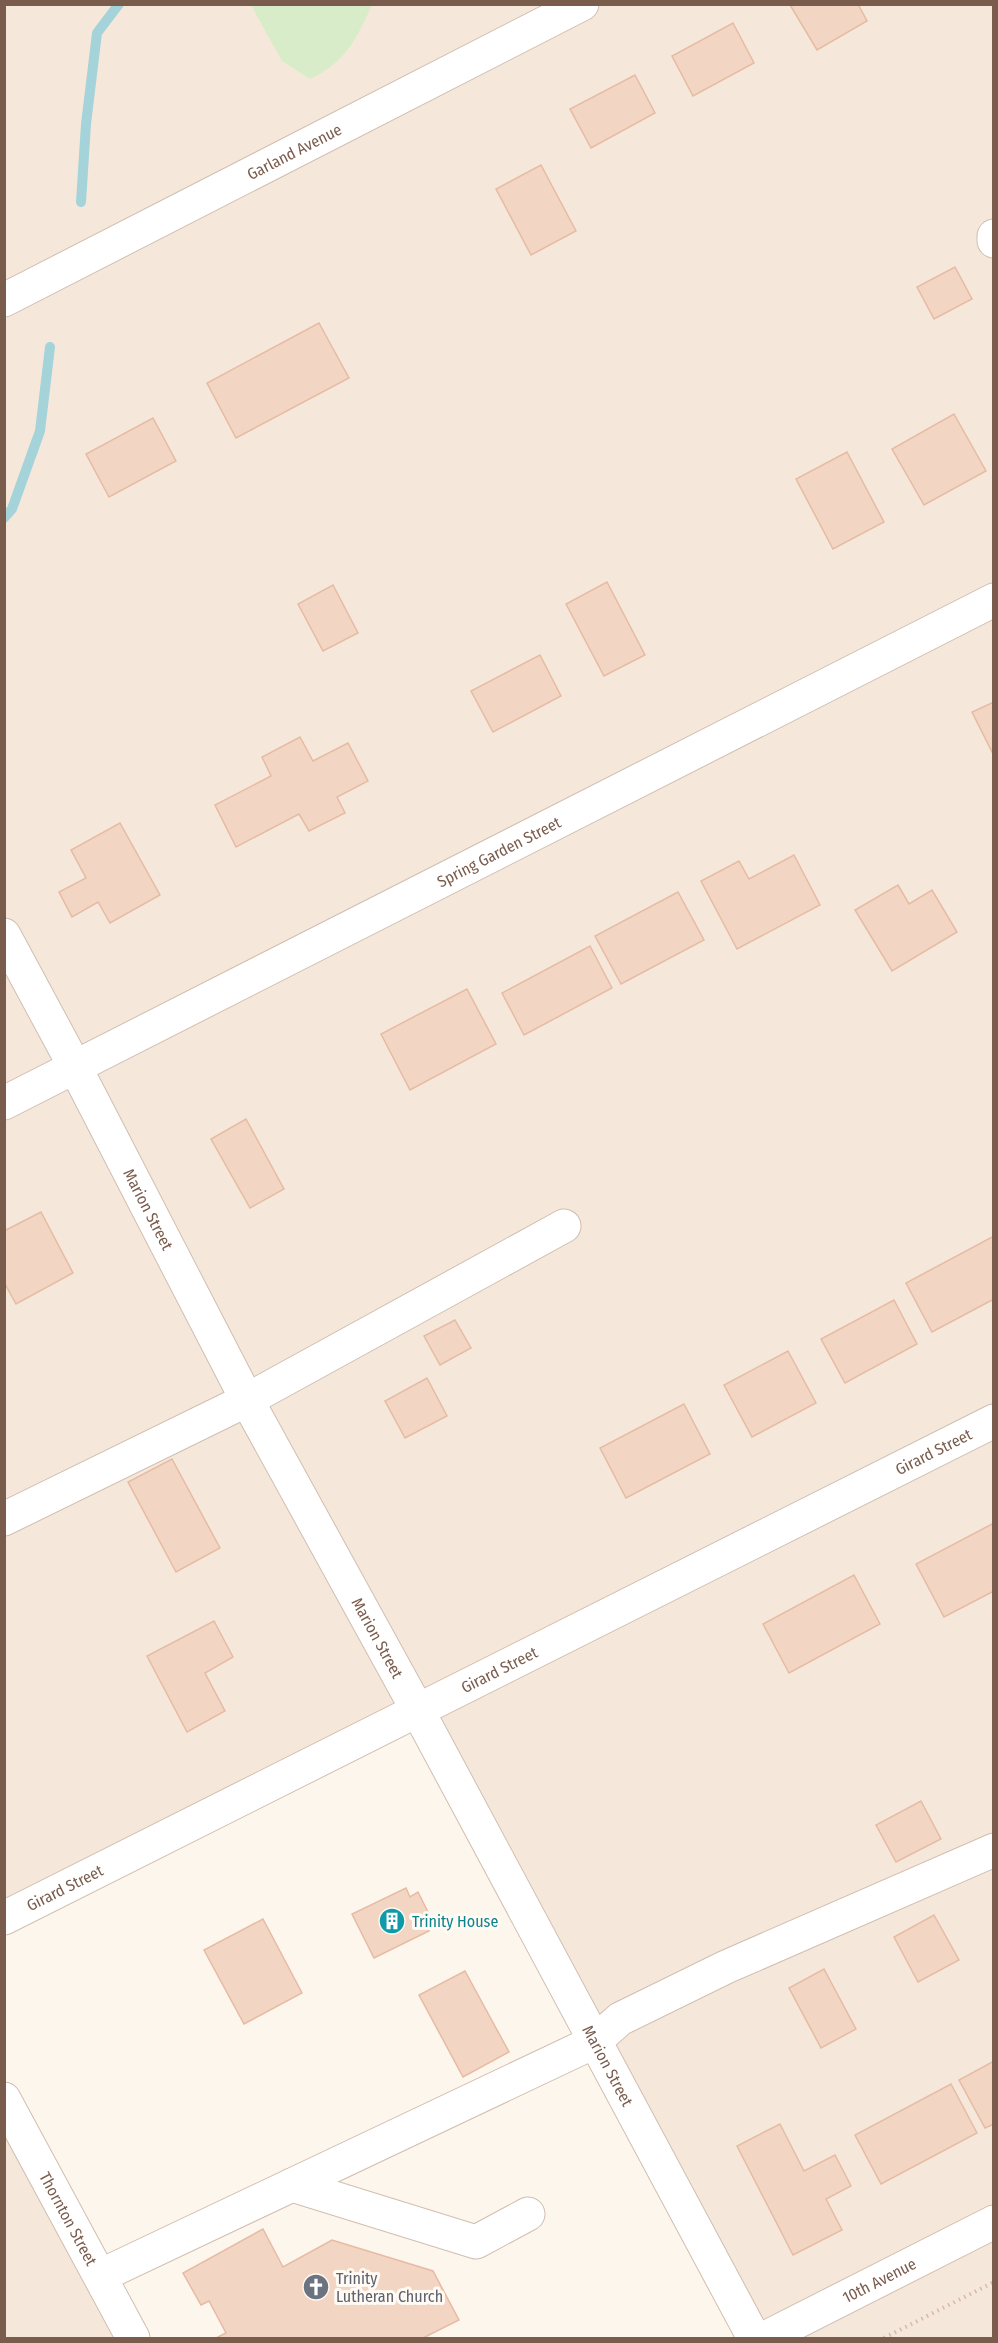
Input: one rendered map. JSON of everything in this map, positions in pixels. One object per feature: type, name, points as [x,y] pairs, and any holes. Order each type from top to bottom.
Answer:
[{"type":"street","name":"Garland Avenue","points":[[4,300],[582,4]]},
{"type":"street","points":[[993,236],[993,241]]},
{"type":"street","name":"Spring Garden Street","points":[[4,1102],[993,600]]},
{"type":"street","name":"Marion Street","points":[[4,935],[75,1066],[247,1400],[418,1711],[754,2338]]},
{"type":"street","points":[[4,1519],[247,1400],[564,1226]]},
{"type":"street","name":"Girard Street","points":[[4,1918],[993,1421]]},
{"type":"street","points":[[100,2276],[594,2042],[620,2019],[716,1972],[993,1850]]},
{"type":"street","name":"Thornton Street","points":[[4,2099],[134,2338]]},
{"type":"street","points":[[292,2185],[476,2242],[528,2214]]},
{"type":"street","name":"10th Avenue","points":[[765,2338],[993,2222]]},
{"type":"path","points":[[884,2338],[993,2282]]},
{"type":"shaded area","points":[[4,5],[993,5],[993,2338],[754,2338],[418,1711],[5,1918]]},
{"type":"shaded area","points":[[5,2099],[133,2338],[5,2338]]},
{"type":"green space","points":[[251,5],[372,5],[355,39],[341,57],[322,73],[310,79],[282,61]]},
{"type":"building","points":[[858,4],[867,21],[817,50],[790,5]]},
{"type":"building","points":[[733,23],[754,63],[693,96],[672,56]]},
{"type":"building","points":[[635,75],[655,113],[591,148],[570,109]]},
{"type":"building","points":[[541,165],[576,231],[531,255],[496,189]]},
{"type":"building","points":[[955,267],[972,299],[934,319],[917,287]]},
{"type":"building","points":[[319,323],[349,378],[236,438],[207,383]]},
{"type":"building","points":[[954,414],[986,471],[924,505],[892,449]]},
{"type":"building","points":[[153,418],[176,461],[109,497],[86,454]]},
{"type":"building","points":[[847,452],[884,522],[833,549],[796,479]]},
{"type":"building","points":[[607,582],[645,655],[604,676],[566,604]]},
{"type":"building","points":[[333,585],[358,633],[323,651],[298,604]]},
{"type":"building","points":[[540,655],[561,696],[493,732],[471,691]]},
{"type":"building","points":[[994,702],[994,756],[972,712]]},
{"type":"building","points":[[300,737],[313,761],[348,743],[368,781],[337,797],[345,813],[309,831],[299,814],[236,847],[215,805],[271,776],[262,757]]},
{"type":"building","points":[[120,823],[160,895],[110,923],[98,902],[72,917],[59,892],[86,878],[71,850]]},
{"type":"building","points":[[794,855],[820,905],[737,949],[701,881],[739,861],[749,879]]},
{"type":"building","points":[[898,885],[909,904],[932,890],[957,932],[892,971],[855,910]]},
{"type":"building","points":[[678,892],[704,940],[621,984],[595,936]]},
{"type":"building","points":[[590,946],[612,988],[524,1035],[502,993]]},
{"type":"building","points":[[467,989],[496,1044],[410,1090],[381,1034]]},
{"type":"building","points":[[246,1119],[284,1189],[250,1208],[211,1139]]},
{"type":"building","points":[[41,1212],[73,1273],[16,1304],[4,1282],[4,1231]]},
{"type":"building","points":[[994,1236],[994,1299],[932,1332],[906,1283]]},
{"type":"building","points":[[894,1300],[917,1344],[845,1383],[821,1339]]},
{"type":"building","points":[[455,1320],[471,1348],[440,1365],[424,1336]]},
{"type":"building","points":[[788,1351],[816,1403],[752,1437],[724,1385]]},
{"type":"building","points":[[427,1378],[447,1416],[405,1438],[385,1401]]},
{"type":"building","points":[[684,1404],[710,1454],[626,1498],[600,1448]]},
{"type":"building","points":[[172,1459],[220,1548],[176,1572],[128,1482]]},
{"type":"building","points":[[994,1523],[994,1591],[944,1617],[916,1564]]},
{"type":"building","points":[[854,1575],[880,1624],[789,1673],[763,1624]]},
{"type":"building","points":[[214,1621],[233,1657],[205,1673],[225,1711],[187,1732],[147,1656]]},
{"type":"building","points":[[921,1801],[941,1839],[896,1862],[876,1825]]},
{"type":"building","name":"Trinity House","points":[[406,1888],[410,1897],[418,1892],[432,1920],[424,1923],[429,1931],[374,1958],[352,1914]]},
{"type":"building","points":[[934,1915],[959,1960],[918,1982],[894,1937]]},
{"type":"building","points":[[263,1919],[302,1993],[244,2024],[204,1950]]},
{"type":"building","points":[[824,1969],[856,2029],[821,2048],[789,1988]]},
{"type":"building","points":[[465,1971],[509,2052],[463,2077],[419,1995]]},
{"type":"building","points":[[994,2061],[994,2124],[985,2128],[959,2080]]},
{"type":"building","points":[[951,2084],[977,2133],[881,2184],[855,2135]]},
{"type":"building","points":[[780,2124],[804,2171],[835,2155],[851,2186],[826,2199],[842,2230],[793,2255],[737,2146]]},
{"type":"building","name":"Trinity Lutheran Church","points":[[263,2229],[283,2267],[332,2240],[433,2271],[459,2320],[423,2338],[219,2338],[226,2333],[209,2301],[201,2305],[183,2273]]},
{"type":"waterway","points":[[81,202],[86,124],[97,33],[119,4]]},
{"type":"waterway","points":[[4,518],[12,509],[40,431],[50,347]]},
{"type":"place","name":"Trinity House","points":[[392,1921]]},
{"type":"place","name":"Trinity Lutheran Church","points":[[316,2287]]}]
